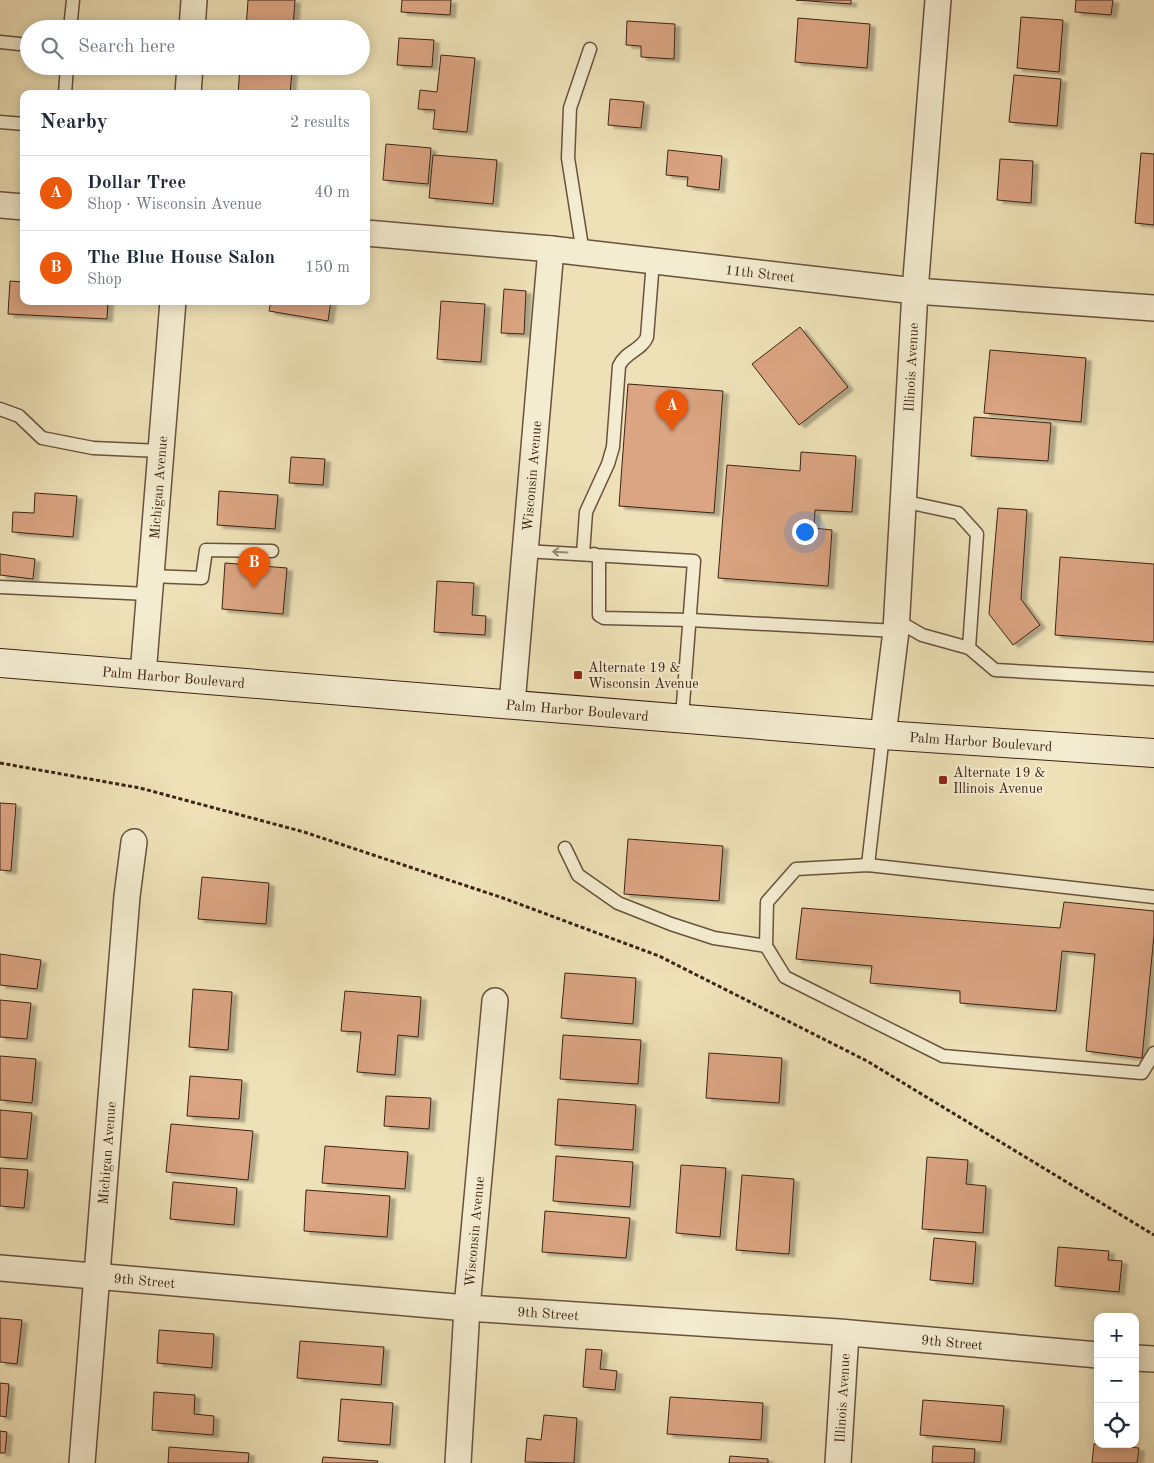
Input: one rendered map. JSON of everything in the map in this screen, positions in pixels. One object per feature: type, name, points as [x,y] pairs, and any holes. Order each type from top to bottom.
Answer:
[{"type":"main road","name":"Palm Harbor Boulevard","points":[[0,663],[682,717],[882,735],[1154,753]]},
{"type":"street","points":[[193,20],[194,0]]},
{"type":"street","name":"Illinois Avenue","points":[[882,735],[896,626],[915,291],[938,0]]},
{"type":"street","points":[[188,90],[189,75]]},
{"type":"street","points":[[0,206],[20,207]]},
{"type":"street","name":"11th Street","points":[[370,233],[583,253],[915,291],[1154,308]]},
{"type":"street","name":"Wisconsin Avenue","points":[[512,704],[551,250]]},
{"type":"street","name":"Michigan Avenue","points":[[143,675],[174,305]]},
{"type":"street","name":"Michigan Avenue","points":[[82,1463],[127,896],[134,842]]},
{"type":"street","name":"Wisconsin Avenue","points":[[458,1463],[467,1308],[495,1001]]},
{"type":"street","name":"9th Street","points":[[0,1268],[467,1308],[846,1333],[1094,1355]]},
{"type":"street","name":"Illinois Avenue","points":[[838,1463],[846,1333]]},
{"type":"street","points":[[1139,1358],[1154,1359]]},
{"type":"lane","points":[[71,20],[73,0]]},
{"type":"lane","points":[[0,42],[20,44]]},
{"type":"lane","points":[[583,253],[568,158],[570,108],[590,49]]},
{"type":"lane","points":[[65,90],[66,75]]},
{"type":"lane","points":[[0,122],[20,124]]},
{"type":"lane","points":[[589,554],[586,512],[611,456],[619,366],[626,355],[643,344],[647,337],[652,261]]},
{"type":"lane","points":[[0,409],[19,416],[42,438],[93,448],[161,451]]},
{"type":"lane","points":[[902,501],[958,513],[977,534],[969,648]]},
{"type":"lane","points":[[0,586],[149,585],[202,578],[206,550],[272,551]]},
{"type":"lane","points":[[525,551],[694,561],[682,717]]},
{"type":"lane","points":[[589,554],[599,559],[599,615],[604,618],[896,626],[969,648],[995,670],[1154,679]]},
{"type":"lane","points":[[868,865],[882,735]]},
{"type":"lane","points":[[566,848],[578,875],[618,903],[671,924],[714,938],[766,946]]},
{"type":"lane","points":[[1154,897],[868,865],[796,869],[767,902],[766,946],[785,977],[943,1056],[1142,1073],[1154,1053]]},
{"type":"path","points":[[0,763],[140,788],[304,832],[503,898],[659,956],[867,1061],[1154,1235]]},
{"type":"building","points":[[248,0],[295,0],[294,20],[247,20]]},
{"type":"building","points":[[402,0],[451,0],[450,15],[401,12]]},
{"type":"building","points":[[796,0],[851,0],[851,4]]},
{"type":"building","points":[[1076,0],[1113,0],[1111,15],[1075,12]]},
{"type":"building","points":[[1021,17],[1063,20],[1059,72],[1017,68]]},
{"type":"building","points":[[798,18],[870,24],[867,68],[795,62]]},
{"type":"building","points":[[627,21],[675,24],[674,59],[641,57],[641,46],[626,45]]},
{"type":"building","points":[[399,38],[434,40],[432,67],[397,65]]},
{"type":"building","points":[[441,55],[475,58],[467,132],[433,129],[435,110],[418,109],[420,90],[437,92]]},
{"type":"building","points":[[239,75],[292,75],[290,90],[238,90]]},
{"type":"building","points":[[1014,75],[1061,79],[1057,126],[1009,122]]},
{"type":"building","points":[[610,99],[644,102],[641,128],[608,125]]},
{"type":"building","points":[[386,144],[431,148],[428,184],[383,180]]},
{"type":"building","points":[[668,150],[722,156],[719,190],[687,186],[688,177],[666,175]]},
{"type":"building","points":[[1141,153],[1154,154],[1154,225],[1135,223]]},
{"type":"building","points":[[433,155],[497,160],[493,204],[429,198]]},
{"type":"building","points":[[1000,159],[1033,161],[1031,203],[997,200]]},
{"type":"building","points":[[10,281],[20,282],[20,305],[108,305],[107,319],[8,314]]},
{"type":"building","points":[[504,289],[526,291],[524,334],[501,333]]},
{"type":"building","points":[[441,301],[485,304],[481,362],[437,359]]},
{"type":"building","points":[[270,305],[330,305],[328,321],[269,311]]},
{"type":"building","points":[[800,327],[848,387],[799,425],[752,364]]},
{"type":"building","points":[[990,350],[1086,358],[1081,422],[984,413]]},
{"type":"building","points":[[628,384],[723,391],[714,513],[619,506]]},
{"type":"building","points":[[974,417],[1051,423],[1048,461],[971,456]]},
{"type":"building","points":[[801,452],[856,456],[852,512],[815,510],[814,528],[832,530],[828,586],[718,578],[727,465],[800,471]]},
{"type":"building","points":[[291,457],[325,459],[323,485],[289,483]]},
{"type":"building","points":[[219,491],[278,495],[275,529],[217,525]]},
{"type":"building","points":[[35,493],[77,496],[73,537],[12,532],[13,512],[34,513]]},
{"type":"building","points":[[998,508],[1027,510],[1021,599],[1040,625],[1013,645],[989,614]]},
{"type":"building","points":[[0,554],[35,559],[33,579],[0,575]]},
{"type":"building","points":[[1060,557],[1154,564],[1154,642],[1055,635]]},
{"type":"building","points":[[225,563],[287,568],[283,614],[222,609]]},
{"type":"building","points":[[437,581],[474,583],[472,615],[486,616],[485,635],[434,632]]},
{"type":"building","points":[[0,803],[16,804],[11,871],[0,870]]},
{"type":"building","points":[[628,839],[723,846],[719,901],[624,894]]},
{"type":"building","points":[[202,877],[269,883],[266,924],[198,919]]},
{"type":"building","points":[[1064,902],[1154,911],[1154,935],[1142,1058],[1086,1051],[1095,954],[1062,951],[1056,1011],[960,1003],[960,991],[870,983],[872,966],[796,959],[802,908],[1060,928]]},
{"type":"building","points":[[0,954],[41,960],[37,989],[0,985]]},
{"type":"building","points":[[565,973],[636,978],[633,1024],[561,1018]]},
{"type":"building","points":[[193,989],[232,992],[228,1050],[189,1047]]},
{"type":"building","points":[[345,991],[421,997],[418,1037],[398,1035],[395,1075],[357,1072],[361,1032],[341,1031]]},
{"type":"building","points":[[0,1000],[31,1003],[27,1039],[0,1037]]},
{"type":"building","points":[[563,1035],[641,1040],[638,1084],[560,1079]]},
{"type":"building","points":[[709,1053],[782,1058],[779,1103],[706,1098]]},
{"type":"building","points":[[0,1056],[36,1059],[32,1103],[0,1100]]},
{"type":"building","points":[[190,1076],[242,1080],[239,1119],[187,1116]]},
{"type":"building","points":[[386,1096],[431,1098],[429,1129],[384,1126]]},
{"type":"building","points":[[558,1099],[636,1105],[633,1150],[555,1145]]},
{"type":"building","points":[[0,1110],[32,1113],[27,1159],[0,1157]]},
{"type":"building","points":[[171,1124],[253,1131],[248,1180],[166,1172]]},
{"type":"building","points":[[325,1146],[408,1152],[405,1189],[322,1183]]},
{"type":"building","points":[[556,1156],[633,1162],[630,1207],[553,1201]]},
{"type":"building","points":[[927,1157],[968,1160],[966,1184],[986,1186],[983,1233],[922,1229]]},
{"type":"building","points":[[681,1165],[726,1168],[720,1237],[676,1233]]},
{"type":"building","points":[[0,1168],[28,1170],[24,1208],[0,1206]]},
{"type":"building","points":[[742,1175],[794,1179],[789,1254],[736,1250]]},
{"type":"building","points":[[173,1182],[237,1188],[234,1225],[170,1219]]},
{"type":"building","points":[[306,1190],[390,1196],[387,1237],[304,1231]]},
{"type":"building","points":[[545,1211],[630,1218],[626,1258],[542,1252]]},
{"type":"building","points":[[934,1238],[976,1242],[973,1284],[930,1280]]},
{"type":"building","points":[[1058,1247],[1109,1251],[1108,1260],[1122,1261],[1119,1292],[1055,1286]]},
{"type":"building","points":[[0,1318],[22,1320],[17,1364],[0,1362]]},
{"type":"building","points":[[159,1330],[214,1334],[212,1368],[157,1363]]},
{"type":"building","points":[[300,1341],[384,1347],[381,1385],[297,1378]]},
{"type":"building","points":[[586,1349],[602,1350],[600,1369],[617,1371],[615,1390],[583,1387]]},
{"type":"building","points":[[0,1383],[9,1384],[6,1417],[0,1416]]},
{"type":"building","points":[[154,1392],[195,1395],[194,1414],[214,1416],[213,1435],[152,1430]]},
{"type":"building","points":[[670,1397],[763,1403],[761,1440],[667,1434]]},
{"type":"building","points":[[341,1399],[393,1403],[390,1445],[338,1441]]},
{"type":"building","points":[[923,1400],[1004,1406],[1001,1442],[920,1435]]},
{"type":"building","points":[[544,1415],[577,1418],[574,1463],[525,1462],[527,1438],[541,1440]]},
{"type":"building","points":[[0,1431],[7,1432],[5,1453],[0,1453]]},
{"type":"building","points":[[1094,1444],[1094,1448],[1139,1448],[1137,1463],[1092,1463]]},
{"type":"building","points":[[933,1446],[975,1449],[974,1463],[932,1463]]},
{"type":"building","points":[[169,1447],[249,1453],[248,1463],[168,1463]]},
{"type":"building","points":[[730,1456],[768,1459],[768,1463],[729,1463]]},
{"type":"building","points":[[323,1457],[378,1461],[377,1463],[322,1463]]},
{"type":"place","name":"Dollar Tree","points":[[672,431]]},
{"type":"place","name":"The Blue House Salon","points":[[254,588]]},
{"type":"place","name":"Alternate 19 & Wisconsin Avenue","points":[[578,675]]},
{"type":"place","name":"Alternate 19 & Illinois Avenue","points":[[943,780]]}]
